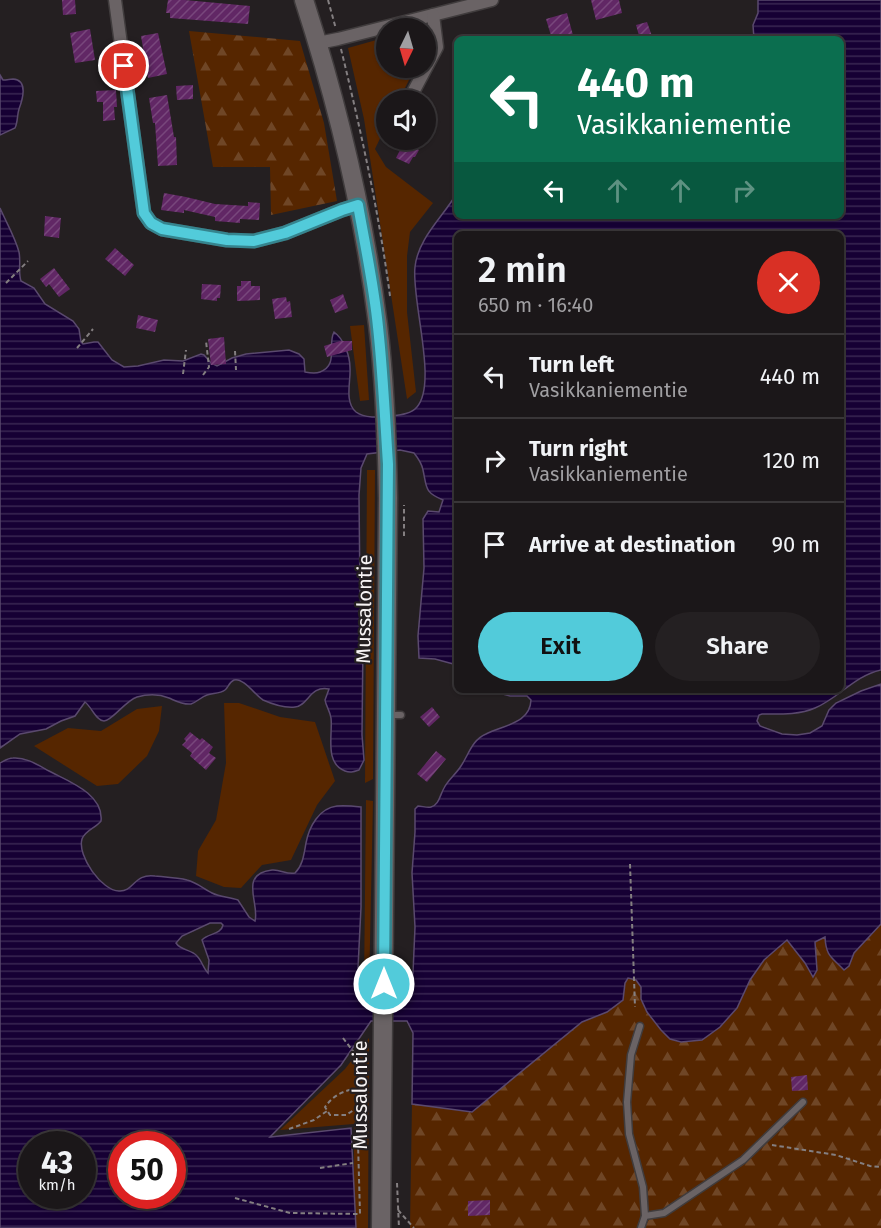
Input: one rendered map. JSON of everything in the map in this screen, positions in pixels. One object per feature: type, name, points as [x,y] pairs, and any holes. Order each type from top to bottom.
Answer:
[{"type":"main road","name":"Mussalontie","points":[[304,0],[338,117],[358,205],[378,326],[384,399],[388,464],[393,715],[383,1033],[373,1105],[381,1228]]},
{"type":"street","points":[[115,0],[144,213],[151,223],[162,229],[227,240],[254,241],[285,233],[358,205]]},
{"type":"street","points":[[318,43],[433,15],[461,4],[492,0]]},
{"type":"street","points":[[415,90],[437,47],[433,15]]},
{"type":"lane","points":[[640,1026],[631,1055],[627,1102],[629,1134],[643,1187],[645,1216],[641,1228]]},
{"type":"lane","points":[[645,1216],[664,1212],[743,1160],[804,1102]]},
{"type":"path","points":[[6,283],[28,261]]},
{"type":"path","points":[[77,348],[93,329]]},
{"type":"path","points":[[203,375],[208,366],[206,341]]},
{"type":"path","points":[[183,374],[186,350]]},
{"type":"path","points":[[235,351],[236,370]]},
{"type":"path","points":[[630,864],[635,1007]]},
{"type":"path","points":[[343,1038],[356,1055]]},
{"type":"path","points":[[355,1089],[359,1092],[362,1101],[373,1105],[357,1107],[346,1115],[330,1115],[325,1107],[339,1093],[355,1089]]},
{"type":"path","points":[[235,1198],[290,1213],[360,1214],[357,1107]]},
{"type":"path","points":[[289,1130],[314,1120],[327,1111]]},
{"type":"path","points":[[760,1143],[836,1155],[870,1166],[881,1167]]},
{"type":"path","points":[[320,1168],[353,1163]]},
{"type":"path","points":[[398,1210],[414,1228]]},
{"type":"green space","points":[[189,31],[300,41],[324,123],[337,201],[271,215],[270,167],[213,167]]},
{"type":"green space","points":[[376,40],[376,78],[410,78],[404,90],[376,90],[375,149],[386,167],[433,203],[410,232],[407,256],[407,312],[416,392],[407,399],[364,119],[348,48]]},
{"type":"green space","points":[[364,325],[369,400],[360,401],[350,326]]},
{"type":"green space","points":[[367,470],[375,470],[373,779],[365,783]]},
{"type":"green space","points":[[224,703],[239,703],[280,717],[315,722],[335,781],[317,805],[291,860],[262,865],[241,888],[224,887],[196,876],[198,851],[216,820],[226,763]]},
{"type":"green space","points":[[162,706],[159,731],[147,756],[118,784],[97,786],[34,746],[68,728],[101,731],[137,709]]},
{"type":"green space","points":[[366,800],[373,801],[369,989],[364,985]]},
{"type":"green space","points":[[881,924],[881,1228],[410,1228],[412,1104],[472,1112],[582,1022],[607,1012],[628,978],[636,980],[641,987],[641,999],[737,1008],[750,980],[764,960],[788,940],[813,977],[817,970],[815,942],[825,937],[830,957],[849,966],[854,953]]},
{"type":"green space","points":[[369,1038],[368,1228],[354,1228],[354,1124],[280,1130],[345,1069]]},
{"type":"shaded area","points":[[758,0],[881,0],[881,670],[863,677],[844,690],[844,231],[454,231],[454,664],[419,658],[418,636],[424,568],[423,519],[428,511],[439,512],[443,500],[427,489],[422,466],[414,453],[400,450],[367,454],[361,468],[359,495],[364,760],[359,770],[345,771],[334,762],[331,748],[331,718],[325,700],[329,689],[318,690],[299,706],[287,707],[263,700],[238,680],[232,681],[223,691],[207,695],[191,704],[157,695],[137,697],[104,721],[98,719],[85,702],[75,716],[46,729],[20,734],[0,748],[0,208],[19,252],[21,281],[34,288],[45,304],[73,321],[79,329],[83,344],[98,342],[112,360],[124,367],[164,360],[183,361],[201,354],[217,366],[246,354],[289,350],[304,359],[305,372],[316,373],[326,369],[329,365],[334,332],[341,339],[348,353],[349,397],[352,408],[364,416],[405,414],[417,407],[423,395],[425,380],[425,361],[415,281],[417,256],[426,237],[454,197],[454,219],[844,219],[844,36],[754,36],[753,25],[758,13]]},
{"type":"shaded area","points":[[0,75],[3,80],[18,80],[23,91],[15,128],[0,135]]},
{"type":"shaded area","points":[[881,684],[881,924],[854,953],[849,966],[844,970],[828,953],[825,937],[815,942],[817,970],[813,977],[787,940],[764,960],[750,980],[737,1008],[720,1027],[702,1040],[681,1042],[670,1039],[647,1012],[641,999],[641,987],[636,980],[628,978],[625,983],[623,1000],[607,1012],[582,1022],[472,1112],[412,1104],[413,1033],[407,1021],[371,1021],[341,1065],[270,1137],[351,1128],[356,1228],[0,1228],[0,763],[11,758],[27,760],[75,784],[91,796],[97,803],[101,821],[83,836],[81,846],[87,863],[105,885],[124,891],[138,880],[148,876],[187,880],[215,894],[238,900],[249,917],[255,921],[253,883],[256,877],[272,870],[295,873],[304,855],[307,837],[320,814],[337,806],[361,807],[361,907],[358,968],[361,996],[375,1003],[393,1002],[410,996],[413,973],[415,927],[412,873],[415,809],[418,806],[429,807],[436,804],[446,785],[477,740],[514,723],[526,714],[531,700],[527,696],[510,696],[499,693],[840,693],[824,704],[809,710],[759,715],[757,721],[760,726],[782,734],[797,735],[810,733],[822,726],[829,710],[836,703]],"holes":[[[210,923],[223,925],[220,931],[202,940],[209,960],[208,973],[197,956],[176,943],[182,936]]]},
{"type":"building","points":[[62,0],[75,0],[76,14],[63,15]]},
{"type":"building","points":[[168,0],[250,6],[248,24],[170,18],[170,13],[166,13]]},
{"type":"building","points":[[591,0],[619,0],[622,13],[596,20]]},
{"type":"building","points":[[567,13],[573,36],[551,36],[546,19]]},
{"type":"building","points":[[647,22],[652,36],[639,36],[636,25]]},
{"type":"building","points":[[90,29],[95,60],[75,63],[70,33]]},
{"type":"building","points":[[158,33],[167,74],[148,78],[141,36]]},
{"type":"building","points":[[193,85],[193,99],[177,100],[176,86]]},
{"type":"building","points":[[116,90],[115,120],[103,121],[103,102],[97,102],[96,91]]},
{"type":"building","points":[[167,95],[174,137],[176,137],[177,165],[158,166],[155,123],[153,123],[149,98]]},
{"type":"building","points":[[400,150],[419,150],[409,164],[396,158]]},
{"type":"building","points":[[164,193],[215,204],[248,206],[248,202],[260,203],[259,220],[240,219],[240,223],[215,221],[215,217],[184,210],[184,213],[161,210]]},
{"type":"building","points":[[45,216],[61,218],[59,238],[44,236]]},
{"type":"building","points":[[115,248],[134,265],[125,276],[105,259]]},
{"type":"building","points":[[54,268],[70,289],[59,297],[49,284],[46,287],[40,279]]},
{"type":"building","points":[[241,281],[251,281],[251,286],[260,286],[260,300],[237,301],[237,286],[241,286]]},
{"type":"building","points":[[202,284],[221,285],[220,298],[217,298],[217,301],[201,299]]},
{"type":"building","points":[[343,294],[348,308],[335,313],[330,300]]},
{"type":"building","points":[[286,297],[287,302],[290,301],[292,317],[275,319],[272,299]]},
{"type":"building","points":[[138,315],[158,320],[155,332],[136,328]]},
{"type":"building","points":[[224,337],[226,364],[211,365],[208,339]]},
{"type":"building","points":[[340,341],[352,341],[352,350],[327,357],[324,346]]},
{"type":"building","points":[[432,707],[440,717],[429,727],[420,717]]},
{"type":"building","points":[[190,732],[213,747],[209,753],[216,758],[206,770],[190,756],[192,753],[182,745]]},
{"type":"building","points":[[436,751],[446,759],[427,782],[417,774]]},
{"type":"building","points":[[807,1075],[808,1090],[792,1091],[791,1077]]},
{"type":"building","points":[[490,1200],[490,1215],[468,1216],[468,1201]]},
{"type":"route","points":[[124,66],[144,213],[151,223],[162,229],[227,240],[254,241],[285,233],[358,205],[378,326],[388,464],[384,984]]}]
